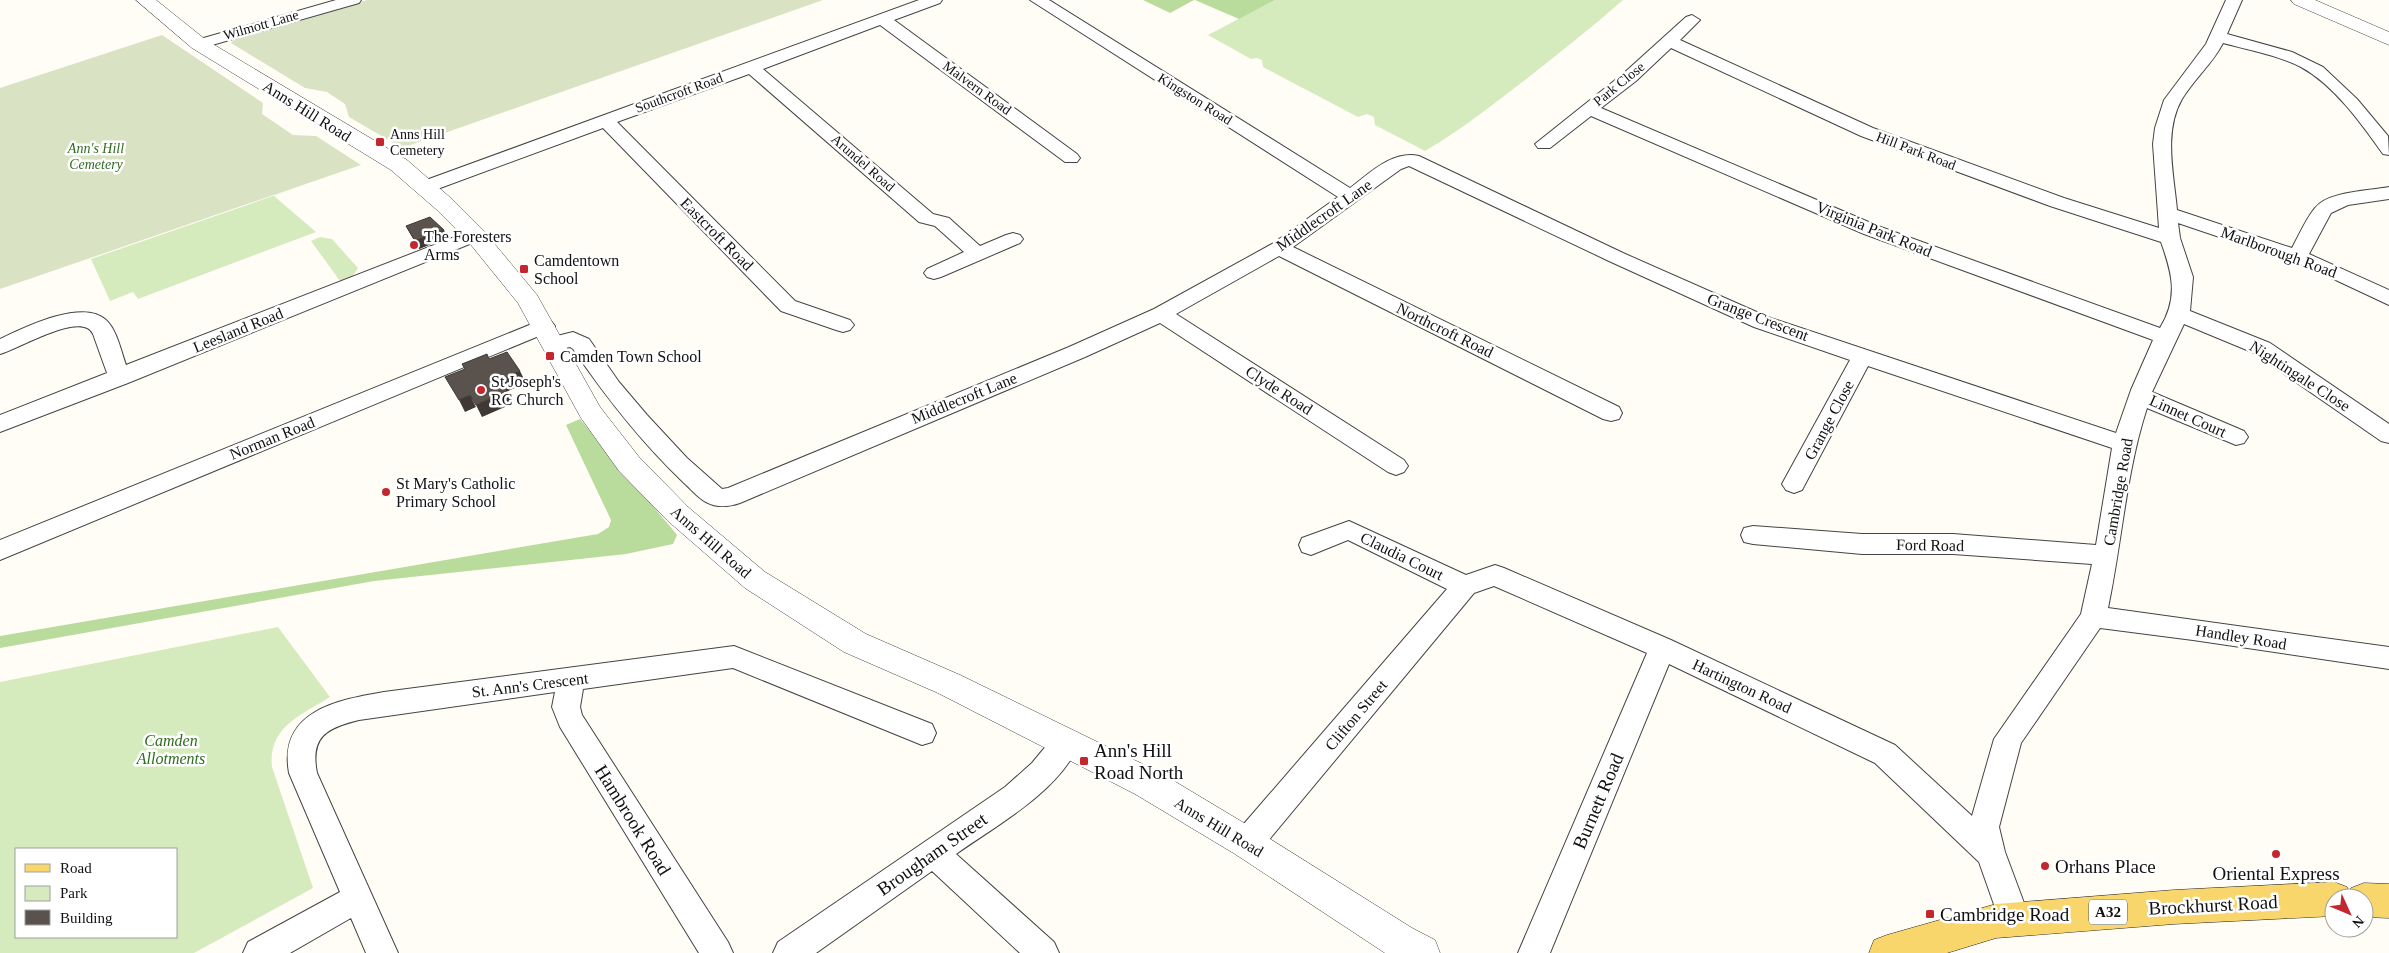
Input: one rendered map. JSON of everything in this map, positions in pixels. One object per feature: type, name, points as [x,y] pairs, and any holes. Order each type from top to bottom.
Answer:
[{"type":"main road","name":"Brockhurst Road","points":[[1887,953],[1953,932],[2014,919],[2174,907],[2324,900]]},
{"type":"main road","points":[[2374,901],[2389,902]]},
{"type":"street","name":"Anns Hill Road","points":[[144,0],[199,44],[393,162],[425,187],[475,236],[514,282],[548,335],[590,412],[629,464],[698,532],[754,580],[809,616],[856,643],[949,684],[1147,783],[1247,843],[1410,949]]},
{"type":"street","name":"Wilmott Lane","points":[[199,44],[353,0]]},
{"type":"street","name":"Southcroft Road","points":[[425,187],[934,0]]},
{"type":"street","name":"Kingston Road","points":[[1038,0],[1351,197]]},
{"type":"street","name":"Cambridge Road","points":[[2014,919],[1990,852],[1984,827],[2008,739],[2093,617],[2107,554],[2124,444],[2165,337],[2179,314],[2183,277],[2170,238],[2162,144],[2167,118],[2173,100],[2196,72],[2218,36],[2234,0]]},
{"type":"street","points":[[2300,0],[2389,39]]},
{"type":"street","name":"Malvern Road","points":[[882,19],[1071,158]]},
{"type":"street","name":"Park Close","points":[[1544,144],[1630,77],[1692,20]]},
{"type":"street","points":[[2218,36],[2299,61],[2317,70],[2366,120],[2389,150]]},
{"type":"street","name":"Hill Park Road","points":[[1670,42],[1867,132],[2048,199],[2170,238]]},
{"type":"street","name":"Arundel Road","points":[[752,66],[926,218],[942,222],[978,254]]},
{"type":"street","name":"Virginia Park Road","points":[[1589,109],[1871,230],[2165,337]]},
{"type":"street","name":"Eastcroft Road","points":[[604,120],[788,306],[843,325]]},
{"type":"street","name":"Middlecroft Lane","points":[[548,335],[573,339],[581,344],[611,387],[639,421],[698,482],[721,498],[731,497],[822,457],[1077,352],[1161,314],[1279,248],[1394,165],[1405,160]]},
{"type":"street","name":"Grange Crescent","points":[[1405,160],[1420,162],[1528,216],[1740,313],[2124,444]]},
{"type":"street","points":[[2297,257],[2318,219],[2327,207],[2338,202],[2389,193]]},
{"type":"street","name":"Marlborough Road","points":[[2168,213],[2328,268],[2389,298]]},
{"type":"street","name":"Leesland Road","points":[[0,424],[475,236]]},
{"type":"street","points":[[934,273],[1013,239]]},
{"type":"street","name":"Northcroft Road","points":[[1279,248],[1611,413]]},
{"type":"street","name":"Clyde Road","points":[[1161,314],[1396,466]]},
{"type":"street","name":"Nightingale Close","points":[[2179,314],[2262,348],[2389,435]]},
{"type":"street","points":[[0,347],[61,322],[90,320],[100,328],[120,378]]},
{"type":"street","name":"Norman Road","points":[[0,550],[548,335]]},
{"type":"street","name":"Grange Close","points":[[1794,484],[1863,355]]},
{"type":"street","name":"Linnet Court","points":[[2141,396],[2236,437]]},
{"type":"street","name":"Claudia Court","points":[[1311,545],[1349,530],[1465,586]]},
{"type":"street","name":"Ford Road","points":[[1753,535],[1862,544],[1953,544],[2107,554]]},
{"type":"street","name":"Hartington Road","points":[[1465,586],[1495,575],[1662,648],[1885,754],[1990,852]]},
{"type":"street","name":"Clifton Street","points":[[1247,843],[1465,586]]},
{"type":"street","name":"Handley Road","points":[[2093,617],[2193,629],[2389,658]]},
{"type":"street","name":"Burnett Road","points":[[1534,953],[1662,648]]},
{"type":"street","name":"St. Ann's Crescent","points":[[382,953],[303,773],[300,753],[307,735],[334,716],[352,710],[734,657],[922,733]]},
{"type":"street","name":"Hambrook Road","points":[[571,680],[566,707],[570,719],[718,953]]},
{"type":"street","name":"Brougham Street","points":[[789,953],[1015,796],[1042,772],[1066,744]]},
{"type":"street","points":[[934,853],[1043,953]]},
{"type":"street","points":[[259,953],[358,898]]},
{"type":"green space","points":[[367,0],[823,0],[402,148],[349,117],[345,104],[327,92],[305,88],[231,43],[235,39]]},
{"type":"green space","points":[[1143,0],[1194,0],[1170,13]]},
{"type":"green space","points":[[1195,0],[1275,0],[1239,19]]},
{"type":"green space","points":[[1275,0],[1623,0],[1501,99],[1425,151],[1375,125],[1374,117],[1367,114],[1358,117],[1263,67],[1262,60],[1257,58],[1251,59],[1208,35]]},
{"type":"green space","name":"Ann's Hill Cemetery","points":[[162,35],[263,103],[262,114],[293,135],[316,136],[361,165],[0,289],[0,88]]},
{"type":"green space","points":[[299,187],[274,196],[316,232],[138,299],[133,292],[110,301],[91,259]]},
{"type":"green space","points":[[320,237],[332,239],[358,268],[352,277],[340,281],[311,241]]},
{"type":"green space","points":[[580,419],[677,535],[673,544],[626,554],[374,581],[0,648],[0,636],[598,534],[609,527],[611,520],[566,425]]},
{"type":"green space","name":"Camden Allotments","points":[[278,627],[330,697],[288,724],[275,742],[272,753],[272,767],[313,888],[194,953],[0,953],[0,682]]},
{"type":"building","points":[[430,217],[444,230],[415,241],[406,226]]},
{"type":"building","points":[[507,352],[520,371],[500,380],[507,391],[476,405],[470,395],[459,400],[445,377],[465,369],[462,364],[487,354],[489,359]]},
{"type":"place","name":"Anns Hill Cemetery","points":[[380,142]]},
{"type":"place","name":"The Foresters Arms","points":[[414,245]]},
{"type":"place","name":"Camdentown School","points":[[524,269]]},
{"type":"place","name":"Camden Town School","points":[[550,356]]},
{"type":"place","name":"St Joseph's RC Church","points":[[481,390]]},
{"type":"place","name":"St Mary's Catholic Primary School","points":[[386,492]]},
{"type":"place","name":"Ann's Hill Road North","points":[[1084,761]]},
{"type":"place","name":"Oriental Express","points":[[2276,854]]},
{"type":"place","name":"Orhans Place","points":[[2045,866]]},
{"type":"place","name":"Cambridge Road","points":[[1930,914]]}]
